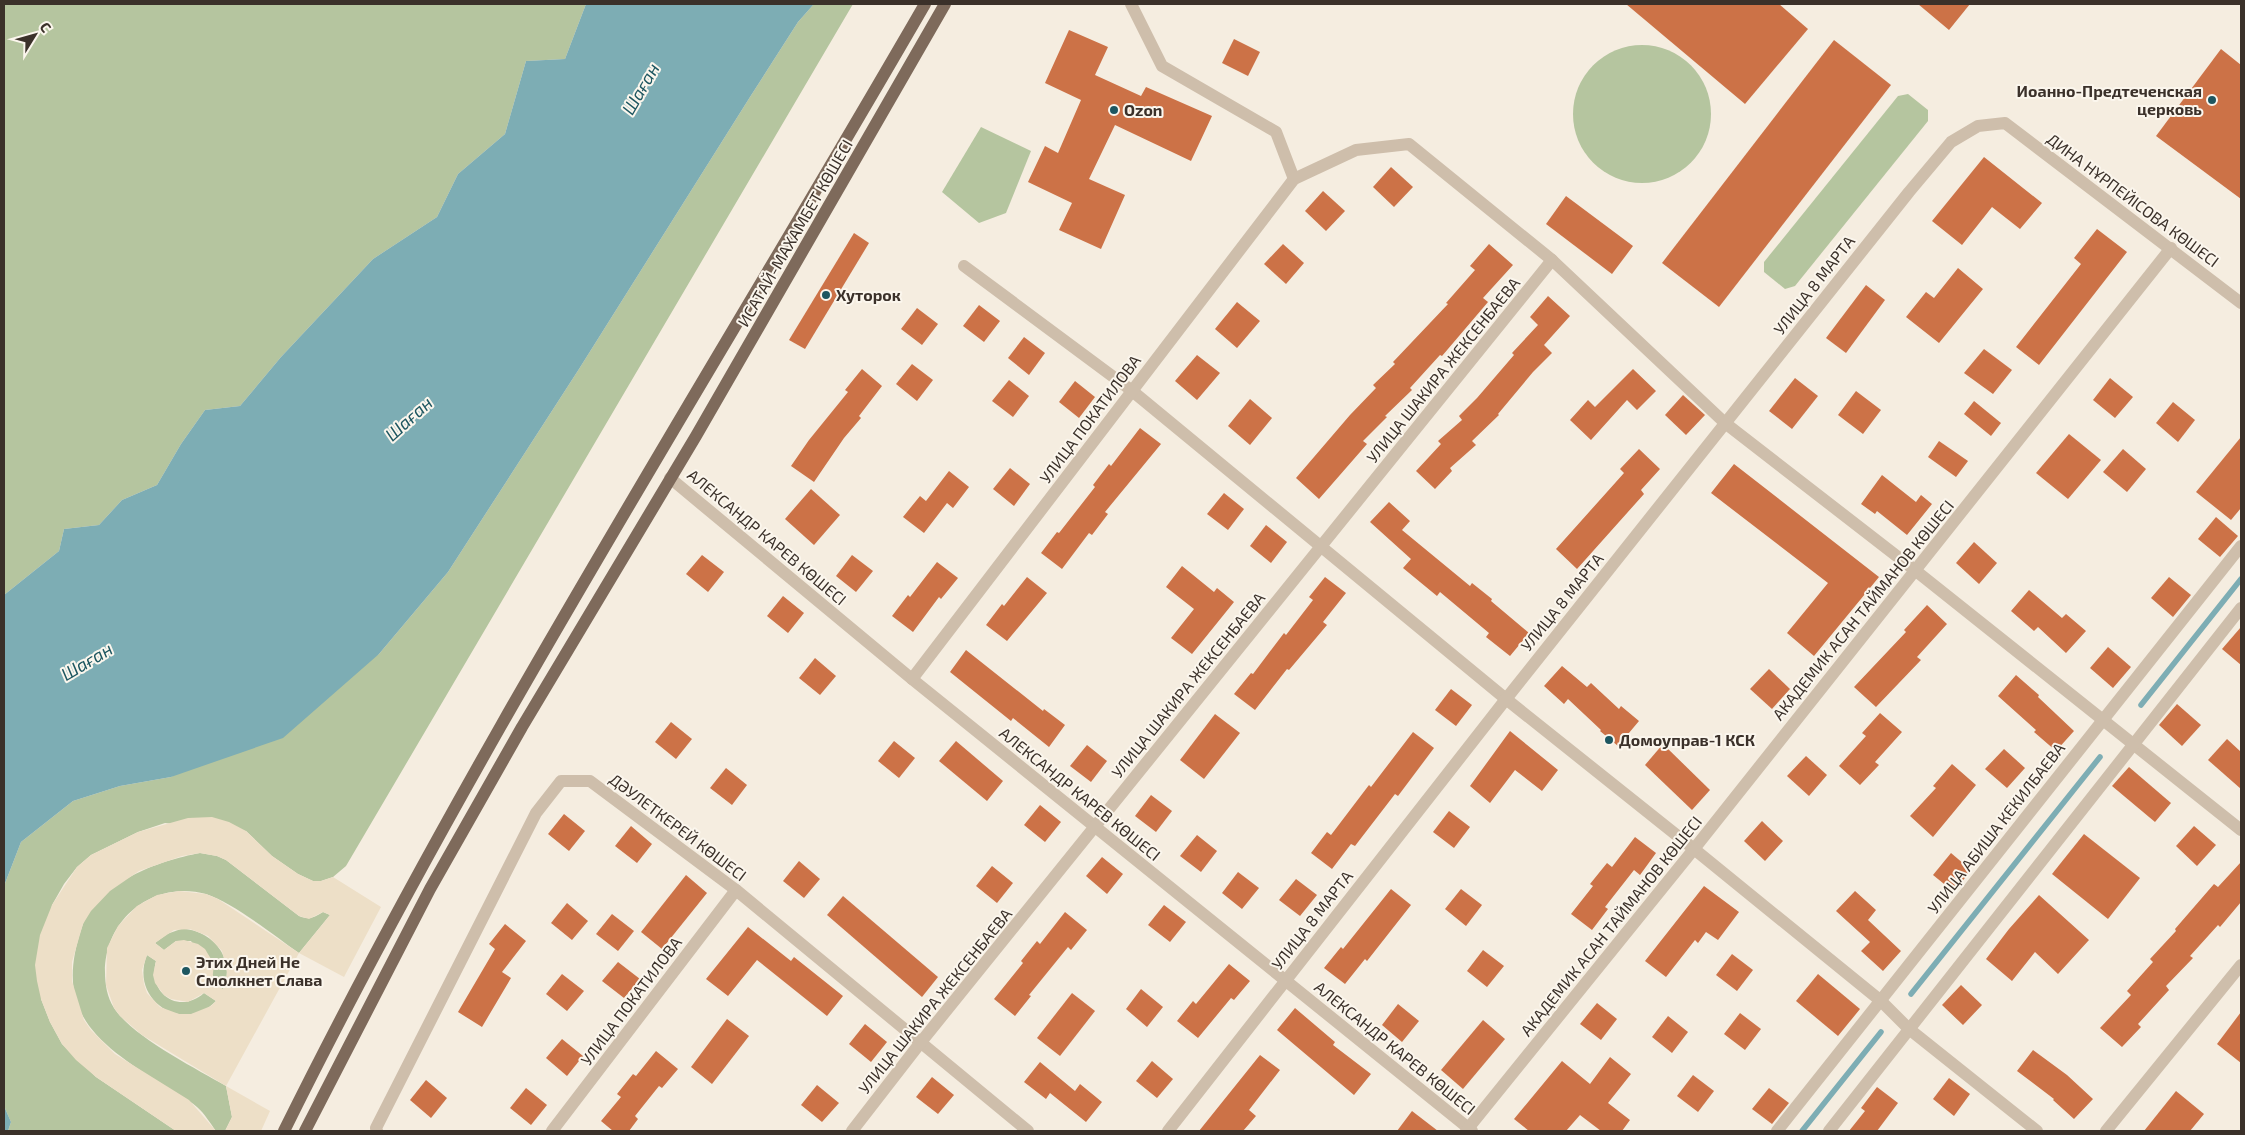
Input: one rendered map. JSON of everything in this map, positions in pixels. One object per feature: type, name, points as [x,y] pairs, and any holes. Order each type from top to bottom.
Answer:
[{"type":"main road","points":[[284,1131],[414,880],[506,716],[651,466],[925,4]]},
{"type":"main road","name":"ИСАТАЙ-МАХАМБЕТ КӨШЕСІ","points":[[305,1131],[430,889],[522,726],[731,376],[945,4]]},
{"type":"main road","points":[[651,466],[670,478]]},
{"type":"street","points":[[1131,4],[1162,66],[1276,132],[1294,179],[1356,150],[1409,144],[1552,260],[1726,423],[1916,571],[2241,830]]},
{"type":"street","name":"ДИНА НҰРПЕЙІСОВА КӨШЕСІ","points":[[2005,123],[2241,303]]},
{"type":"street","name":"УЛИЦА 8 МАРТА","points":[[1168,1131],[1506,699],[1951,142],[1978,126],[2005,123]]},
{"type":"street","name":"УЛИЦА ПОКАТИЛОВА","points":[[912,679],[1294,179]]},
{"type":"street","name":"АКАДЕМИК АСАН ТАЙМАНОВ КӨШЕСІ","points":[[1469,1130],[1825,682],[1916,571],[2171,248]]},
{"type":"street","name":"УЛИЦА ШАКИРА ЖЕКСЕНБАЕВА","points":[[852,1131],[921,1042],[1552,260]]},
{"type":"street","points":[[964,266],[1132,390],[1506,699],[1881,1001],[1909,1028],[2037,1131]]},
{"type":"street","name":"АЛЕКСАНДР КАРЕВ КӨШЕСІ","points":[[670,478],[912,679],[1469,1130]]},
{"type":"street","name":"УЛИЦА АБИША КЕКИЛБАЕВА","points":[[1777,1131],[2241,546]]},
{"type":"street","points":[[1829,1131],[2135,745],[2241,608]]},
{"type":"street","name":"ДӘУЛЕТКЕРЕЙ КӨШЕСІ","points":[[377,1131],[376,1128],[536,813],[561,781],[590,781],[736,890],[1028,1131]]},
{"type":"street","name":"УЛИЦА ПОКАТИЛОВА","points":[[552,1131],[736,890]]},
{"type":"street","points":[[2106,1131],[2241,966]]},
{"type":"green space","points":[[4,4],[586,4],[565,59],[526,61],[505,134],[458,174],[437,217],[373,259],[281,357],[240,406],[205,410],[181,444],[157,485],[122,500],[99,525],[64,529],[59,551],[4,595]]},
{"type":"green space","points":[[814,4],[853,4],[346,866],[333,877],[321,881],[313,881],[298,874],[272,856],[246,831],[165,823],[138,832],[91,855],[77,867],[64,884],[52,905],[41,999],[50,1022],[62,1044],[96,1077],[176,1131],[8,1131],[11,1122],[4,1106],[4,886],[21,842],[73,801],[120,786],[171,777],[379,654],[448,572],[579,369],[798,22]]},
{"type":"green space","points":[[1642,45],[1668,50],[1691,65],[1706,88],[1711,114],[1706,140],[1691,163],[1668,178],[1642,183],[1616,178],[1593,163],[1578,140],[1573,114],[1578,88],[1593,65],[1616,50]]},
{"type":"green space","points":[[1908,94],[1928,110],[1928,121],[1795,286],[1785,289],[1764,272],[1764,262],[1898,96]]},
{"type":"green space","points":[[981,127],[1031,151],[1006,213],[979,223],[942,192]]},
{"type":"green space","points":[[200,853],[217,856],[226,860],[299,916],[311,918],[323,912],[330,915],[299,953],[228,904],[206,894],[187,891],[168,893],[151,898],[123,920],[113,935],[107,953],[105,981],[114,1008],[135,1030],[150,1041],[226,1086],[232,1117],[225,1131],[216,1131],[193,1104],[141,1071],[102,1040],[88,1024],[78,1005],[73,983],[74,957],[82,927],[90,911],[101,898],[115,886],[148,868]]},
{"type":"green space","points":[[181,929],[203,934],[219,948],[227,967],[223,990],[212,982],[213,976],[191,941],[176,941],[164,950],[155,943],[167,934]]},
{"type":"green space","points":[[147,955],[156,961],[154,973],[156,983],[168,998],[185,1002],[195,999],[204,993],[216,1001],[203,1011],[189,1014],[175,1013],[162,1008],[152,998],[146,986],[143,971]]},
{"type":"shaded area","points":[[212,817],[229,822],[246,831],[272,856],[298,874],[313,881],[321,881],[333,877],[381,907],[344,977],[299,953],[330,915],[323,912],[309,919],[299,916],[226,860],[217,856],[200,853],[182,856],[139,871],[110,891],[91,911],[83,924],[72,962],[72,981],[84,1020],[91,1030],[115,1054],[189,1100],[216,1131],[176,1131],[96,1077],[76,1060],[62,1044],[50,1022],[41,999],[35,965],[40,935],[52,905],[77,867],[91,855],[138,832],[188,818]]},
{"type":"shaded area","points":[[179,891],[206,894],[218,899],[299,953],[226,1086],[142,1035],[120,1016],[114,1008],[106,985],[107,948],[118,926],[137,906],[157,895]],"holes":[[[190,929],[208,936],[222,951],[227,972],[226,983],[223,989],[212,982],[214,964],[205,949],[198,944],[184,940],[176,941],[164,950],[155,943],[174,930]],[[147,955],[156,961],[153,975],[155,983],[164,995],[171,999],[188,1002],[204,993],[216,1001],[211,1006],[191,1014],[179,1014],[160,1007],[147,993],[144,984],[142,970]]]},
{"type":"shaded area","points":[[226,1086],[270,1111],[261,1131],[225,1131],[232,1117]]},
{"type":"water","name":"Шаған","points":[[586,4],[814,4],[798,22],[579,369],[448,572],[379,654],[283,738],[171,777],[120,786],[73,801],[21,842],[4,886],[4,595],[59,551],[64,529],[99,525],[122,500],[157,485],[181,444],[205,410],[240,406],[281,357],[373,259],[437,217],[458,174],[505,134],[526,61],[565,59]]},
{"type":"water","points":[[4,1106],[11,1122],[8,1131],[4,1131]]},
{"type":"building","points":[[1626,4],[1779,4],[1808,29],[1745,104]]},
{"type":"building","points":[[1918,4],[1970,4],[1949,30]]},
{"type":"building","points":[[1069,30],[1108,47],[1095,75],[1141,96],[1146,87],[1212,116],[1191,161],[1115,125],[1089,179],[1125,195],[1101,249],[1059,230],[1072,203],[1028,182],[1045,146],[1058,153],[1081,100],[1045,83]]},
{"type":"building","points":[[1234,39],[1260,52],[1248,76],[1222,63]]},
{"type":"building","points":[[1834,40],[1891,85],[1719,307],[1662,263]]},
{"type":"building","name":"Иоанно-Предтеченская церковь","points":[[2221,49],[2241,65],[2241,199],[2156,136]]},
{"type":"building","points":[[1984,157],[2042,203],[2020,229],[1992,207],[1962,245],[1932,221]]},
{"type":"building","points":[[1391,167],[1413,187],[1394,207],[1373,187]]},
{"type":"building","points":[[1323,191],[1345,211],[1326,231],[1305,211]]},
{"type":"building","points":[[1566,196],[1633,246],[1612,274],[1546,224]]},
{"type":"building","points":[[2097,229],[2127,252],[2039,365],[2016,347],[2081,264],[2074,258]]},
{"type":"building","points":[[854,233],[869,243],[805,349],[789,340]]},
{"type":"building","points":[[1283,244],[1304,263],[1286,284],[1264,264]]},
{"type":"building","points":[[1489,244],[1513,265],[1483,298],[1488,302],[1442,356],[1440,355],[1410,388],[1412,390],[1363,441],[1367,444],[1319,499],[1296,478],[1376,388],[1373,385],[1395,364],[1393,362],[1448,304],[1446,303],[1475,270],[1470,266]]},
{"type":"building","points":[[1958,268],[1983,289],[1939,343],[1906,317],[1926,292],[1934,298]]},
{"type":"building","points":[[1866,285],[1885,300],[1846,353],[1826,338]]},
{"type":"building","points":[[1548,296],[1570,316],[1544,345],[1552,353],[1533,372],[1499,415],[1472,441],[1476,445],[1450,468],[1452,471],[1435,489],[1416,471],[1441,444],[1438,441],[1462,420],[1459,416],[1477,398],[1514,355],[1512,353],[1538,325],[1530,317]]},
{"type":"building","points":[[1237,302],[1260,321],[1237,348],[1215,329]]},
{"type":"building","points":[[979,305],[1000,321],[984,342],[963,326]]},
{"type":"building","points":[[917,308],[938,324],[922,345],[901,329]]},
{"type":"building","points":[[1024,337],[1045,353],[1029,375],[1008,358]]},
{"type":"building","points":[[1984,349],[2012,370],[1993,394],[1964,373]]},
{"type":"building","points":[[1197,355],[1220,373],[1197,400],[1175,381]]},
{"type":"building","points":[[912,364],[933,380],[917,401],[896,384]]},
{"type":"building","points":[[862,369],[882,386],[814,482],[791,466],[809,440],[848,392],[845,390]]},
{"type":"building","points":[[1633,369],[1656,391],[1637,410],[1627,400],[1591,440],[1570,420],[1588,400],[1595,407]]},
{"type":"building","points":[[1795,378],[1818,396],[1792,429],[1769,411]]},
{"type":"building","points":[[2110,378],[2133,397],[2115,418],[2093,400]]},
{"type":"building","points":[[1009,380],[1029,396],[1013,417],[992,401]]},
{"type":"building","points":[[1075,381],[1095,397],[1079,418],[1059,402]]},
{"type":"building","points":[[1856,391],[1881,410],[1863,434],[1838,415]]},
{"type":"building","points":[[1683,395],[1705,415],[1686,435],[1665,415]]},
{"type":"building","points":[[1250,399],[1272,418],[1250,445],[1228,426]]},
{"type":"building","points":[[1974,401],[2001,423],[1991,436],[1964,414]]},
{"type":"building","points":[[2173,402],[2195,420],[2178,442],[2156,423]]},
{"type":"building","points":[[1140,428],[1161,444],[1105,512],[1108,514],[1092,535],[1089,533],[1062,569],[1041,553],[1095,487],[1093,485],[1109,464],[1111,466]]},
{"type":"building","points":[[2069,434],[2101,460],[2068,499],[2036,473]]},
{"type":"building","points":[[2241,437],[2241,508],[2231,520],[2196,492]]},
{"type":"building","points":[[1939,441],[1968,461],[1956,477],[1928,457]]},
{"type":"building","points":[[1639,449],[1660,469],[1641,490],[1644,494],[1577,569],[1556,549],[1624,473],[1620,469]]},
{"type":"building","points":[[2123,449],[2146,469],[2127,492],[2103,472]]},
{"type":"building","points":[[1734,464],[1879,577],[1814,656],[1787,633],[1828,583],[1711,493]]},
{"type":"building","points":[[1010,468],[1030,484],[1014,506],[993,489]]},
{"type":"building","points":[[949,471],[969,487],[953,508],[947,503],[924,533],[903,517],[920,496],[926,501]]},
{"type":"building","points":[[1882,475],[1916,502],[1921,495],[1932,504],[1907,535],[1877,511],[1875,514],[1861,504]]},
{"type":"building","points":[[811,489],[840,515],[814,545],[785,519]]},
{"type":"building","points":[[1224,493],[1244,509],[1228,530],[1207,514]]},
{"type":"building","points":[[1389,502],[1410,521],[1402,530],[1470,586],[1472,583],[1492,599],[1491,601],[1529,633],[1510,656],[1486,637],[1489,633],[1440,592],[1437,596],[1403,568],[1411,559],[1370,522]]},
{"type":"building","points":[[2216,517],[2238,536],[2220,557],[2198,539]]},
{"type":"building","points":[[1266,525],[1287,542],[1271,563],[1250,546]]},
{"type":"building","points":[[1974,542],[1997,563],[1979,584],[1956,563]]},
{"type":"building","points":[[702,555],[724,572],[708,592],[686,574]]},
{"type":"building","points":[[852,555],[873,571],[856,592],[836,576]]},
{"type":"building","points":[[937,562],[958,578],[941,599],[939,597],[913,632],[892,616],[908,595],[910,597]]},
{"type":"building","points":[[1182,566],[1214,592],[1217,588],[1234,602],[1192,654],[1171,638],[1194,609],[1166,587]]},
{"type":"building","points":[[1027,577],[1047,593],[1007,641],[986,625]]},
{"type":"building","points":[[1325,577],[1346,593],[1323,622],[1327,625],[1289,670],[1287,669],[1255,710],[1234,694],[1251,673],[1253,674],[1284,633],[1286,635],[1313,600],[1309,597]]},
{"type":"building","points":[[2169,577],[2191,595],[2173,617],[2151,598]]},
{"type":"building","points":[[2029,590],[2062,618],[2066,614],[2086,631],[2066,653],[2038,627],[2034,631],[2011,611]]},
{"type":"building","points":[[783,596],[804,613],[788,633],[767,616]]},
{"type":"building","points":[[1927,605],[1947,624],[1917,657],[1921,660],[1876,707],[1854,687],[1906,632],[1904,630]]},
{"type":"building","points":[[2241,627],[2241,665],[2222,649]]},
{"type":"building","points":[[2108,647],[2131,667],[2113,688],[2090,668]]},
{"type":"building","points":[[966,650],[1043,711],[1044,709],[1065,725],[1049,747],[1013,718],[1011,721],[950,672]]},
{"type":"building","points":[[815,658],[836,676],[820,695],[799,678]]},
{"type":"building","points":[[1562,666],[1587,687],[1591,683],[1619,709],[1621,706],[1639,721],[1618,746],[1568,699],[1564,704],[1544,686]]},
{"type":"building","points":[[1769,669],[1790,689],[1772,709],[1750,689]]},
{"type":"building","points":[[2016,675],[2039,695],[2038,697],[2074,731],[2056,751],[1998,696]]},
{"type":"building","points":[[1451,689],[1472,705],[1456,726],[1435,710]]},
{"type":"building","points":[[2177,704],[2201,725],[2182,746],[2159,725]]},
{"type":"building","points":[[1880,713],[1902,732],[1875,762],[1879,765],[1860,785],[1839,766],[1866,736],[1862,733]]},
{"type":"building","points":[[1215,714],[1240,733],[1204,779],[1180,760]]},
{"type":"building","points":[[671,722],[692,739],[676,759],[655,742]]},
{"type":"building","points":[[1510,731],[1558,770],[1542,791],[1515,770],[1490,803],[1470,786]]},
{"type":"building","points":[[1413,732],[1434,748],[1398,796],[1395,794],[1355,846],[1351,844],[1332,869],[1311,853],[1327,832],[1331,835]]},
{"type":"building","points":[[2227,739],[2241,752],[2241,789],[2208,760]]},
{"type":"building","points":[[894,741],[915,758],[899,778],[878,761]]},
{"type":"building","points":[[956,741],[1003,781],[987,801],[939,761]]},
{"type":"building","points":[[1663,744],[1710,790],[1692,810],[1645,765]]},
{"type":"building","points":[[1087,745],[1107,761],[1091,782],[1070,766]]},
{"type":"building","points":[[2004,749],[2025,768],[2007,788],[1985,769]]},
{"type":"building","points":[[1806,756],[1827,775],[1809,796],[1787,776]]},
{"type":"building","points":[[1952,764],[1976,785],[1933,837],[1910,816],[1936,788],[1933,786]]},
{"type":"building","points":[[2129,767],[2171,803],[2155,822],[2112,786]]},
{"type":"building","points":[[726,768],[747,785],[732,805],[710,788]]},
{"type":"building","points":[[1151,795],[1172,811],[1156,832],[1135,816]]},
{"type":"building","points":[[1040,805],[1061,822],[1045,842],[1024,825]]},
{"type":"building","points":[[1449,811],[1470,827],[1454,848],[1433,832]]},
{"type":"building","points":[[564,814],[585,831],[569,851],[548,834]]},
{"type":"building","points":[[1762,821],[1783,841],[1765,861],[1744,841]]},
{"type":"building","points":[[631,826],[652,844],[637,863],[615,846]]},
{"type":"building","points":[[2194,826],[2216,845],[2197,866],[2176,846]]},
{"type":"building","points":[[2084,834],[2140,878],[2108,919],[2052,874]]},
{"type":"building","points":[[1197,835],[1217,851],[1201,872],[1180,856]]},
{"type":"building","points":[[1635,837],[1656,853],[1640,875],[1634,870],[1605,907],[1608,909],[1592,930],[1571,914],[1593,886],[1590,884],[1607,863],[1612,867]]},
{"type":"building","points":[[1951,853],[1971,870],[1954,892],[1933,875]]},
{"type":"building","points":[[1102,857],[1123,874],[1107,894],[1086,876]]},
{"type":"building","points":[[799,861],[820,879],[804,898],[783,881]]},
{"type":"building","points":[[2241,862],[2241,902],[2220,927],[2218,925],[2190,956],[2193,958],[2166,986],[2169,990],[2138,1024],[2141,1027],[2122,1047],[2100,1028],[2131,995],[2127,991],[2153,962],[2150,959],[2176,931],[2175,929],[2214,884],[2218,887]]},
{"type":"building","points":[[992,866],[1013,883],[997,903],[976,886]]},
{"type":"building","points":[[1238,872],[1259,888],[1242,909],[1222,893]]},
{"type":"building","points":[[686,875],[707,893],[662,949],[641,932]]},
{"type":"building","points":[[1296,879],[1317,895],[1300,916],[1279,900]]},
{"type":"building","points":[[1704,886],[1739,912],[1718,940],[1706,932],[1698,943],[1695,940],[1666,977],[1645,961]]},
{"type":"building","points":[[1391,889],[1411,905],[1367,961],[1365,959],[1345,984],[1324,968],[1341,947],[1343,949]]},
{"type":"building","points":[[1461,889],[1482,905],[1466,926],[1445,909]]},
{"type":"building","points":[[1855,891],[1876,910],[1868,920],[1901,951],[1883,971],[1861,951],[1870,942],[1836,911]]},
{"type":"building","points":[[2039,895],[2089,940],[2058,974],[2035,952],[2012,981],[1986,959]]},
{"type":"building","points":[[843,896],[938,977],[922,997],[827,915]]},
{"type":"building","points":[[567,903],[588,921],[572,940],[551,923]]},
{"type":"building","points":[[1164,905],[1186,922],[1170,942],[1148,925]]},
{"type":"building","points":[[1065,912],[1087,930],[1071,950],[1068,947],[1029,995],[1031,996],[1015,1016],[994,999],[1023,963],[1021,961],[1037,941],[1040,944]]},
{"type":"building","points":[[612,914],[634,931],[618,951],[596,934]]},
{"type":"building","points":[[505,924],[526,941],[502,972],[511,978],[482,1027],[458,1012],[495,949],[489,944]]},
{"type":"building","points":[[748,927],[791,961],[794,957],[843,996],[827,1016],[757,960],[728,996],[706,979]]},
{"type":"building","points":[[1483,950],[1504,966],[1487,987],[1467,971]]},
{"type":"building","points":[[1732,954],[1753,970],[1737,991],[1716,975]]},
{"type":"building","points":[[618,962],[640,979],[624,998],[602,981]]},
{"type":"building","points":[[1229,964],[1250,981],[1234,1000],[1231,998],[1198,1038],[1177,1021],[1193,1001],[1196,1004]]},
{"type":"building","points":[[562,974],[584,991],[567,1011],[546,994]]},
{"type":"building","points":[[1818,974],[1860,1009],[1838,1036],[1796,1001]]},
{"type":"building","points":[[1961,985],[1982,1005],[1963,1025],[1942,1005]]},
{"type":"building","points":[[1141,989],[1163,1007],[1147,1027],[1126,1009]]},
{"type":"building","points":[[1072,993],[1095,1011],[1060,1056],[1037,1038]]},
{"type":"building","points":[[1597,1003],[1617,1019],[1601,1040],[1580,1024]]},
{"type":"building","points":[[1398,1004],[1419,1021],[1402,1042],[1382,1025]]},
{"type":"building","points":[[1295,1008],[1335,1042],[1333,1045],[1371,1074],[1354,1095],[1277,1030]]},
{"type":"building","points":[[2241,1012],[2241,1063],[2217,1044]]},
{"type":"building","points":[[1740,1013],[1761,1029],[1745,1050],[1724,1034]]},
{"type":"building","points":[[1668,1016],[1688,1032],[1672,1053],[1652,1037]]},
{"type":"building","points":[[727,1019],[749,1036],[712,1084],[691,1067]]},
{"type":"building","points":[[1483,1020],[1505,1039],[1463,1089],[1441,1070]]},
{"type":"building","points":[[865,1024],[887,1042],[871,1062],[849,1044]]},
{"type":"building","points":[[562,1039],[583,1056],[567,1076],[546,1058]]},
{"type":"building","points":[[2033,1050],[2067,1075],[2093,1099],[2074,1119],[2054,1099],[2017,1071]]},
{"type":"building","points":[[656,1051],[678,1069],[662,1088],[659,1086],[635,1116],[638,1119],[629,1131],[613,1131],[601,1121],[621,1097],[617,1094],[633,1074],[636,1076]]},
{"type":"building","points":[[1260,1055],[1280,1070],[1249,1110],[1256,1116],[1243,1131],[1199,1131]]},
{"type":"building","points":[[1610,1057],[1631,1074],[1608,1103],[1630,1120],[1622,1131],[1601,1131],[1580,1115],[1566,1131],[1529,1131],[1514,1119],[1562,1061],[1590,1084]]},
{"type":"building","points":[[1152,1061],[1173,1079],[1157,1098],[1136,1081]]},
{"type":"building","points":[[1040,1062],[1075,1091],[1080,1084],[1102,1102],[1086,1122],[1050,1093],[1046,1099],[1024,1082]]},
{"type":"building","points":[[1693,1075],[1714,1091],[1698,1112],[1677,1096]]},
{"type":"building","points":[[932,1077],[954,1095],[938,1114],[916,1097]]},
{"type":"building","points":[[1949,1078],[1970,1094],[1954,1116],[1933,1099]]},
{"type":"building","points":[[426,1080],[447,1098],[431,1118],[410,1100]]},
{"type":"building","points":[[817,1085],[839,1103],[822,1122],[801,1105]]},
{"type":"building","points":[[1877,1087],[1898,1103],[1877,1131],[1849,1131],[1865,1111],[1861,1108]]},
{"type":"building","points":[[526,1088],[547,1105],[531,1125],[510,1108]]},
{"type":"building","points":[[1769,1088],[1789,1103],[1772,1124],[1752,1109]]},
{"type":"building","points":[[2176,1091],[2204,1114],[2190,1131],[2144,1131]]},
{"type":"building","points":[[1412,1111],[1438,1131],[1397,1131]]},
{"type":"waterway","points":[[2141,705],[2241,579]]},
{"type":"waterway","points":[[1911,994],[2100,757]]},
{"type":"waterway","points":[[1802,1131],[1881,1032]]},
{"type":"place","name":"Иоанно-Предтеченская церковь","points":[[2212,100]]},
{"type":"place","name":"Ozon","points":[[1114,110]]},
{"type":"place","name":"Хуторок","points":[[826,295]]},
{"type":"place","name":"Домоуправ-1 КСК","points":[[1609,740]]},
{"type":"place","name":"Этих Дней Не Смолкнет Слава","points":[[186,971]]}]
